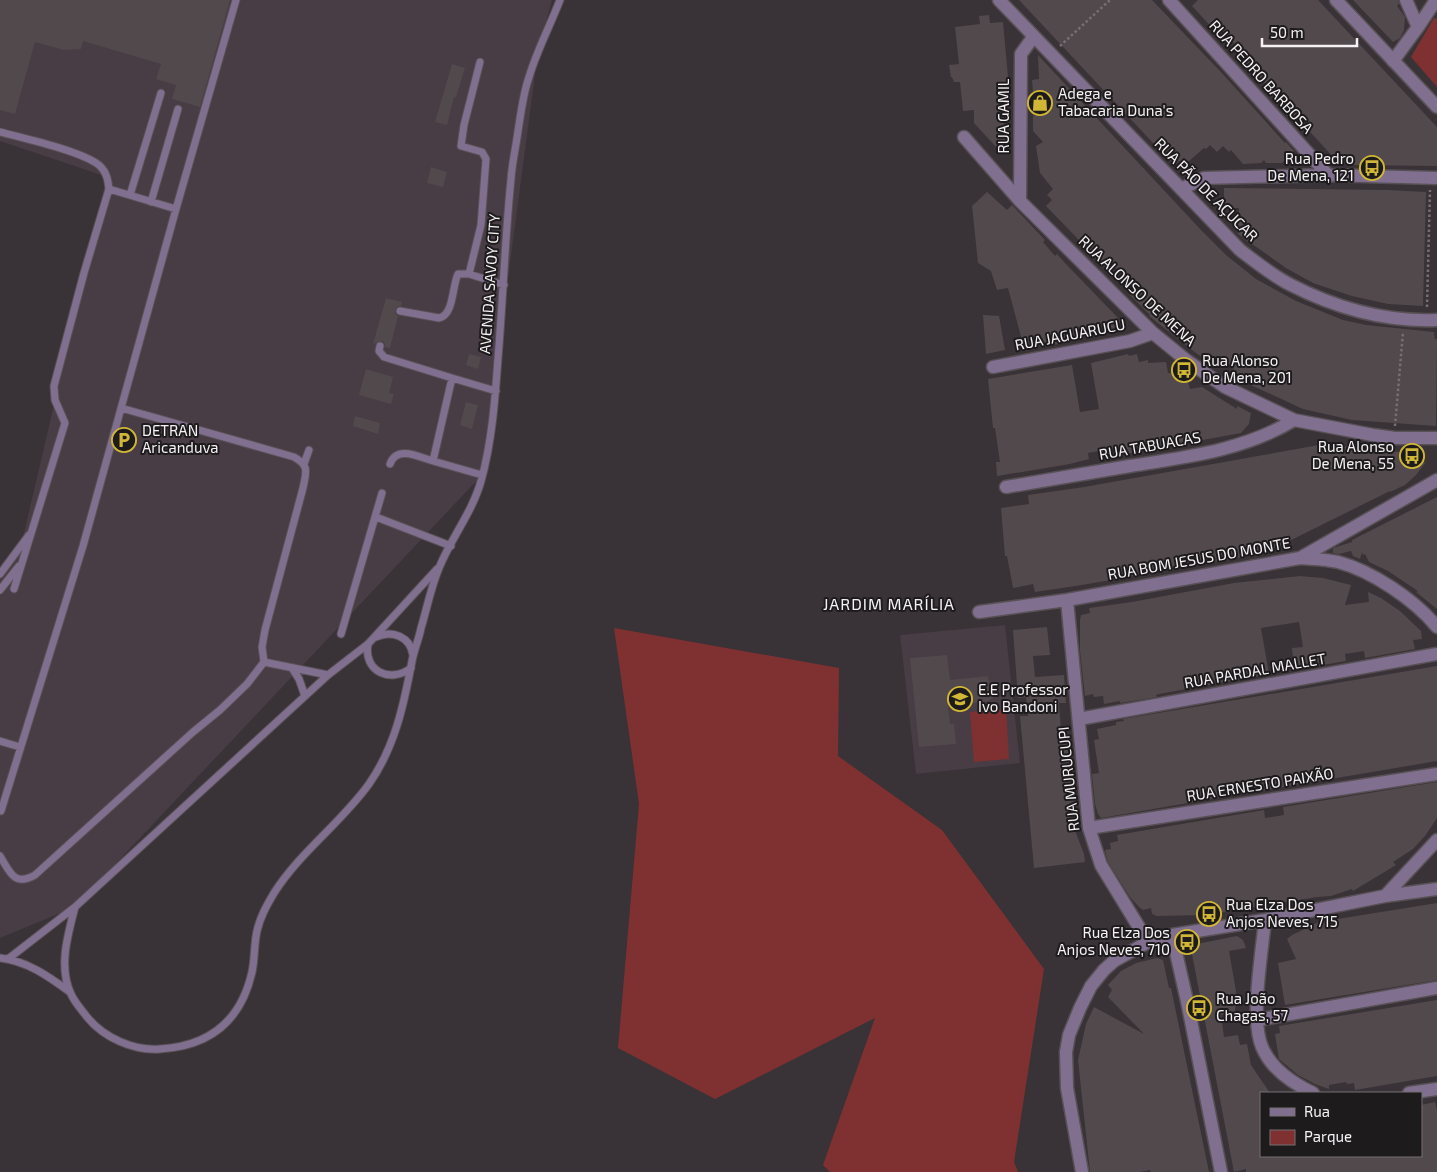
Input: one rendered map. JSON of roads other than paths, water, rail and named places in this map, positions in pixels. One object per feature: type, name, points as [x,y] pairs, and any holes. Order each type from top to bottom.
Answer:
[{"type":"street","name":"RUA PÃO DE AÇUCAR","points":[[999,0],[1240,250],[1266,270],[1291,285],[1343,306],[1370,314],[1404,320],[1432,320]]},
{"type":"street","name":"RUA PEDRO BARBOSA","points":[[1169,0],[1328,175]]},
{"type":"street","points":[[1336,0],[1437,107]]},
{"type":"street","points":[[1406,0],[1418,27]]},
{"type":"street","points":[[1393,61],[1436,0]]},
{"type":"street","name":"RUA GAMIL","points":[[1020,201],[1021,54],[1034,36]]},
{"type":"street","name":"RUA ALONSO DE MENA","points":[[964,137],[1020,201],[1153,333],[1186,360],[1225,387],[1294,420],[1373,436],[1437,438]]},
{"type":"street","points":[[1181,189],[1204,178],[1328,175],[1434,179]]},
{"type":"street","name":"RUA JAGUARUCU","points":[[993,367],[1130,341],[1153,333]]},
{"type":"street","name":"RUA TABUACAS","points":[[1006,487],[1198,455],[1251,441],[1280,429],[1294,420]]},
{"type":"street","name":"RUA BOM JESUS DO MONTE","points":[[979,612],[1067,600],[1300,558],[1437,480]]},
{"type":"street","points":[[1300,558],[1338,562],[1369,575],[1413,603],[1437,627]]},
{"type":"street","name":"RUA MURUCUPI","points":[[1067,600],[1089,828],[1101,865],[1148,942]]},
{"type":"street","name":"RUA PARDAL MALLET","points":[[1079,719],[1437,654]]},
{"type":"street","name":"RUA ERNESTO PAIXÃO","points":[[1089,828],[1437,774]]},
{"type":"street","points":[[1385,896],[1437,840]]},
{"type":"street","points":[[1082,1172],[1067,1088],[1066,1052],[1069,1035],[1087,993],[1104,970],[1128,952],[1148,942],[1172,935],[1265,920],[1385,896],[1437,890]]},
{"type":"street","points":[[1265,920],[1256,1020],[1261,1046],[1272,1064],[1288,1079],[1311,1092]]},
{"type":"street","points":[[1172,935],[1221,1172]]},
{"type":"street","points":[[1256,1020],[1437,988]]},
{"type":"street","points":[[1416,1092],[1437,1089]]},
{"type":"lane","points":[[1,811],[55,632],[75,573],[236,0]]},
{"type":"lane","name":"AVENIDA SAVOY CITY","points":[[440,566],[463,525],[481,482],[489,443],[496,391],[511,175],[527,81],[560,0]]},
{"type":"lane","points":[[469,274],[481,226],[486,159],[482,152],[462,146],[464,125],[480,62]]},
{"type":"lane","points":[[130,195],[161,93]]},
{"type":"lane","points":[[151,202],[178,109]]},
{"type":"lane","points":[[0,132],[74,153],[93,161],[102,167],[107,177],[109,189],[54,386],[56,400],[65,423],[14,589]]},
{"type":"lane","points":[[109,189],[176,209]]},
{"type":"lane","points":[[400,311],[439,318],[444,317],[449,311],[458,274],[469,274],[504,285]]},
{"type":"lane","points":[[380,346],[379,351],[384,357],[496,391]]},
{"type":"lane","points":[[433,461],[452,378]]},
{"type":"lane","points":[[0,856],[17,879],[25,880],[35,875],[193,732],[220,710],[247,684],[264,662],[262,647],[265,630],[303,488],[306,468],[304,464],[294,457],[121,408]]},
{"type":"lane","points":[[304,464],[309,450]]},
{"type":"lane","points":[[390,464],[395,456],[407,453],[482,475]]},
{"type":"lane","points":[[341,634],[382,493]]},
{"type":"lane","points":[[376,517],[450,546]]},
{"type":"lane","points":[[0,574],[31,533]]},
{"type":"lane","points":[[0,590],[24,560]]},
{"type":"lane","points":[[411,668],[394,676],[381,673],[371,665],[366,653],[370,642],[440,566]]},
{"type":"lane","points":[[0,958],[32,967],[46,974],[70,992],[93,1024],[117,1040],[133,1047],[155,1050],[182,1047],[208,1038],[226,1023],[240,1005],[246,993],[253,970],[257,931],[262,914],[276,890],[294,866],[341,819],[369,783],[395,736],[410,677],[413,655],[440,566]]},
{"type":"lane","points":[[8,959],[75,906],[304,696],[370,642],[382,634],[398,635],[410,645],[413,655]]},
{"type":"lane","points":[[264,662],[328,675]]},
{"type":"lane","points":[[292,668],[299,679],[304,696]]},
{"type":"lane","points":[[0,741],[20,747]]},
{"type":"lane","points":[[70,992],[65,956],[75,906]]},
{"type":"place","name":"Adega e Tabacaria Duna's","points":[[1040,103]]},
{"type":"place","name":"Rua Pedro De Mena, 121","points":[[1372,168]]},
{"type":"place","name":"Rua Alonso De Mena, 201","points":[[1184,370]]},
{"type":"place","name":"DETRAN Aricanduva","points":[[124,440]]},
{"type":"place","name":"Rua Alonso De Mena, 55","points":[[1412,456]]},
{"type":"place","name":"E.E Professor Ivo Bandoni","points":[[960,699]]},
{"type":"place","name":"Rua Elza Dos Anjos Neves, 715","points":[[1209,914]]},
{"type":"place","name":"Rua Elza Dos Anjos Neves, 710","points":[[1187,942]]},
{"type":"place","name":"Rua João Chagas, 57","points":[[1199,1008]]},
{"type":"district","name":"JARDIM MARÍLIA","points":[[889,604]]}]
